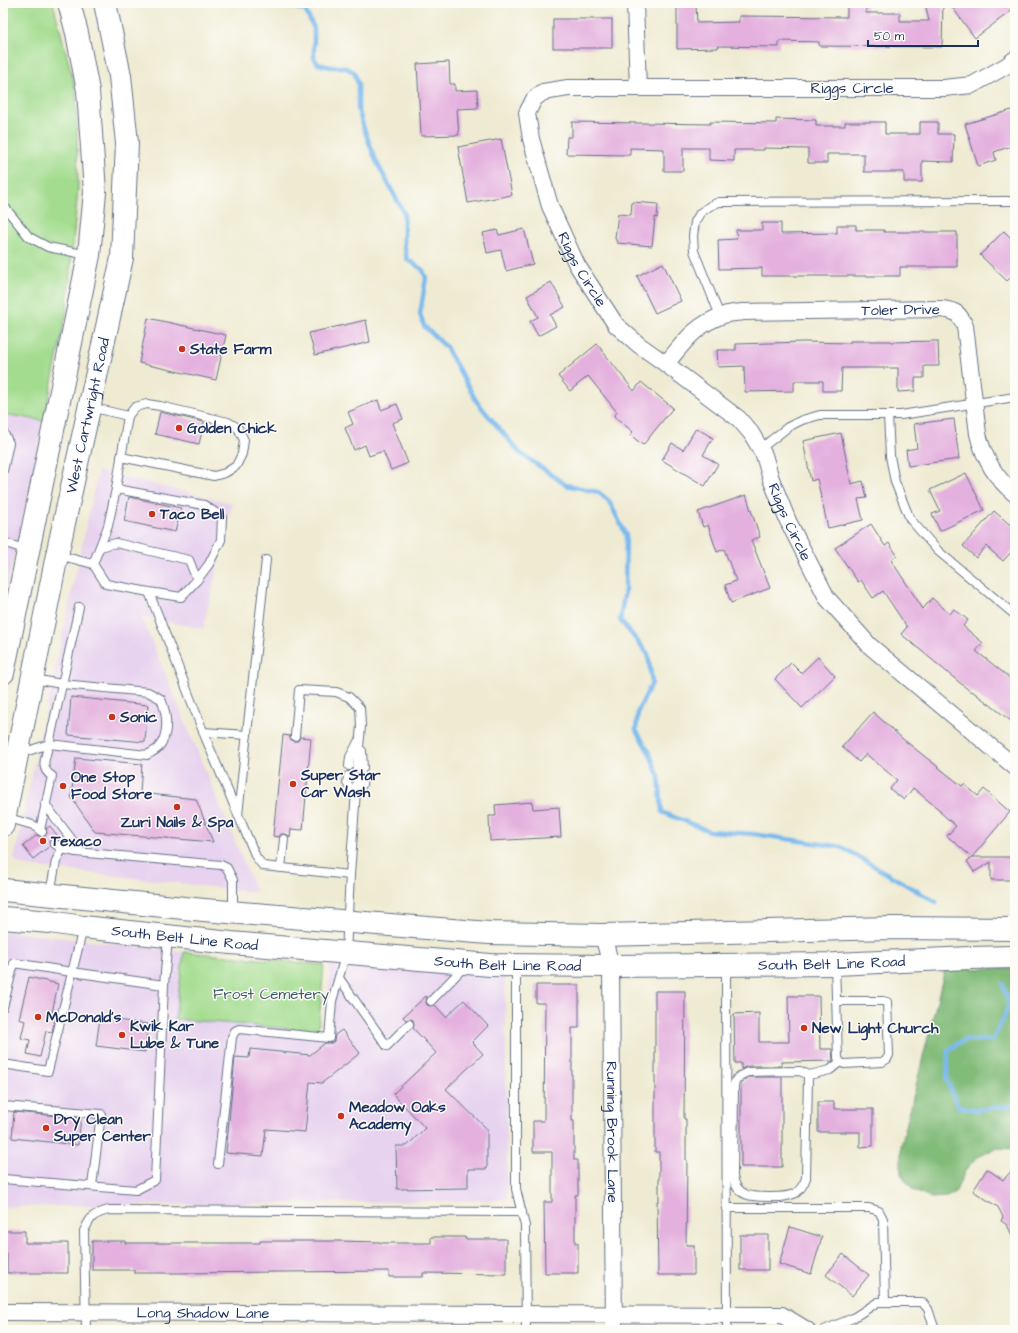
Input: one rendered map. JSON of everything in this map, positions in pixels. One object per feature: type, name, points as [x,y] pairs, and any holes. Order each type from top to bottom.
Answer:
[{"type":"main road","name":"West Cartwright Road","points":[[3,673],[89,255],[95,192],[88,91],[77,32],[69,3]]},
{"type":"main road","name":"West Cartwright Road","points":[[4,821],[57,555],[122,258],[127,143],[120,76],[105,3]]},
{"type":"main road","points":[[89,255],[122,258]]},
{"type":"main road","points":[[28,551],[57,555]]},
{"type":"main road","name":"South Belt Line Road","points":[[3,890],[233,916],[242,920],[262,914],[489,932],[603,935],[891,928],[1015,929]]},
{"type":"main road","points":[[168,936],[170,925],[174,919],[180,916],[233,916]]},
{"type":"main road","name":"South Belt Line Road","points":[[3,918],[231,943],[468,963],[516,965],[611,966],[835,964],[1015,957]]},
{"type":"main road","points":[[834,929],[835,964]]},
{"type":"street","points":[[635,3],[638,88]]},
{"type":"street","name":"Riggs Circle","points":[[1015,59],[1006,66],[972,85],[944,88],[557,89],[543,92],[534,99],[527,113],[531,139],[550,206],[577,265],[616,325],[639,345],[740,420],[751,433],[764,455],[771,479],[788,521],[827,598],[870,646],[1015,767]]},
{"type":"street","name":"Toler Drive","points":[[666,364],[690,335],[709,321],[726,314],[743,312],[942,309],[954,311],[961,317],[965,326],[978,434],[982,450],[988,462],[1005,486],[1015,494]]},
{"type":"street","name":"Running Brook Lane","points":[[603,935],[611,966],[614,1330]]},
{"type":"street","name":"Long Shadow Lane","points":[[3,1312],[614,1314],[727,1322],[782,1315],[807,1330]]},
{"type":"lane","points":[[720,316],[694,251],[693,236],[695,222],[700,213],[719,202],[1015,200]]},
{"type":"lane","points":[[3,205],[29,237],[48,247],[89,255]]},
{"type":"lane","points":[[760,449],[788,427],[802,420],[820,415],[901,415],[1015,397]]},
{"type":"lane","points":[[93,564],[108,526],[116,489],[121,457],[128,416],[135,408],[147,404],[228,422],[238,428],[244,440],[242,454],[236,466],[225,473],[214,476],[121,457]]},
{"type":"lane","points":[[89,407],[128,416]]},
{"type":"lane","points":[[888,415],[890,456],[896,482],[910,519],[938,551],[1015,615]]},
{"type":"lane","points":[[3,432],[9,443],[3,471]]},
{"type":"lane","points":[[57,555],[93,564],[106,584],[149,592],[181,597],[197,580],[209,564],[221,540],[222,517],[204,505],[116,489]]},
{"type":"lane","points":[[3,542],[28,551]]},
{"type":"lane","points":[[100,547],[116,543],[189,560],[197,580]]},
{"type":"lane","points":[[238,816],[266,560]]},
{"type":"lane","points":[[149,592],[203,732],[256,857],[263,866],[350,875]]},
{"type":"lane","points":[[4,821],[33,825],[41,831],[52,776],[46,773],[44,767],[78,607]]},
{"type":"lane","points":[[17,755],[49,744],[147,755],[157,748],[164,736],[166,723],[165,711],[161,699],[148,692],[62,684],[32,679]]},
{"type":"lane","points":[[218,1164],[232,1037],[234,1031],[239,1029],[329,1038],[332,1001],[346,953],[356,796],[362,785],[360,772],[364,760],[360,738],[360,708],[349,697],[336,692],[299,690],[294,736]]},
{"type":"lane","points":[[203,732],[247,735]]},
{"type":"lane","points":[[349,766],[350,757],[360,738]]},
{"type":"lane","points":[[348,776],[347,783],[356,796]]},
{"type":"lane","points":[[46,804],[81,852]]},
{"type":"lane","points":[[281,868],[284,839]]},
{"type":"lane","points":[[54,843],[62,849],[81,852],[221,866],[227,868],[233,880],[233,916]]},
{"type":"lane","points":[[49,895],[56,861],[62,849]]},
{"type":"lane","points":[[3,1064],[48,1071],[83,927]]},
{"type":"lane","points":[[3,1179],[136,1190],[155,1180],[164,985],[168,936]]},
{"type":"lane","points":[[3,1007],[14,963],[164,985]]},
{"type":"lane","points":[[431,1001],[468,963]]},
{"type":"lane","points":[[835,964],[838,1058],[840,1062]]},
{"type":"lane","points":[[516,965],[516,1189],[525,1226],[526,1330]]},
{"type":"lane","points":[[726,965],[727,1322]]},
{"type":"lane","points":[[339,978],[387,1046],[409,1024]]},
{"type":"lane","points":[[836,1001],[887,1002],[889,1055],[887,1059],[882,1062],[844,1064],[840,1062]]},
{"type":"lane","points":[[809,1075],[806,1178],[804,1185],[797,1192],[784,1197],[754,1197],[738,1190],[734,1184],[733,1177],[735,1080],[748,1072],[800,1071],[809,1075],[830,1070],[840,1062]]},
{"type":"lane","points":[[3,1106],[101,1114],[92,1186]]},
{"type":"lane","points":[[726,1208],[868,1208],[879,1211],[883,1219],[885,1302]]},
{"type":"lane","points":[[86,1330],[84,1230],[90,1218],[99,1212],[109,1210],[522,1212]]},
{"type":"lane","points":[[824,1330],[853,1318],[878,1302],[922,1302],[928,1308],[934,1330]]},
{"type":"shaded area","points":[[3,414],[44,421],[3,605]]},
{"type":"shaded area","points":[[98,471],[232,503],[203,629],[141,616],[256,892],[21,865],[14,859]]},
{"type":"shaded area","points":[[3,931],[184,952],[175,1019],[325,1032],[331,959],[505,974],[507,1200],[3,1207]]},
{"type":"green space","points":[[3,3],[53,3],[76,91],[78,189],[66,314],[44,421],[3,414]]},
{"type":"green space","name":"Frost Cemetery","points":[[184,952],[324,965],[318,1031],[175,1019]]},
{"type":"green space","points":[[1015,968],[1015,1149],[996,1148],[976,1158],[965,1171],[956,1191],[947,1197],[930,1198],[913,1190],[901,1174],[901,1146],[945,969]]},
{"type":"building","points":[[847,3],[866,3],[866,13],[900,13],[900,21],[929,21],[925,3],[943,3],[942,47],[819,46],[819,42],[779,41],[779,47],[718,46],[718,48],[677,49],[677,5],[696,5],[697,23],[739,22],[739,16],[847,17]]},
{"type":"building","points":[[949,3],[1015,3],[1015,8],[975,38]]},
{"type":"building","points":[[553,19],[612,19],[612,48],[553,48]]},
{"type":"building","points":[[449,62],[450,84],[455,84],[455,91],[477,90],[478,108],[457,109],[459,135],[421,136],[417,64]]},
{"type":"building","points":[[1015,109],[1015,145],[994,152],[996,160],[978,166],[965,124]]},
{"type":"building","points":[[776,119],[816,120],[816,126],[845,126],[845,122],[885,122],[885,134],[920,134],[920,122],[938,122],[938,134],[954,134],[953,162],[922,161],[922,182],[904,182],[904,172],[864,172],[864,154],[827,154],[827,163],[808,163],[808,149],[764,148],[764,150],[734,150],[734,161],[709,160],[709,148],[683,148],[683,171],[664,171],[664,149],[630,148],[630,155],[566,154],[567,137],[572,137],[572,122],[710,124],[710,122],[776,123]]},
{"type":"building","points":[[501,139],[512,195],[468,203],[458,147]]},
{"type":"building","points":[[632,202],[658,204],[652,246],[617,243],[615,238],[618,214],[631,215]]},
{"type":"building","points":[[762,223],[781,223],[781,234],[837,233],[837,225],[856,225],[856,230],[884,230],[884,232],[957,232],[957,267],[900,267],[900,276],[762,276],[762,268],[719,269],[718,240],[737,239],[736,230],[762,230]]},
{"type":"building","points":[[524,229],[533,264],[506,271],[501,250],[487,253],[483,233],[497,230],[499,235]]},
{"type":"building","points":[[1004,231],[1015,242],[1015,273],[1007,281],[980,255]]},
{"type":"building","points":[[663,263],[681,301],[655,313],[637,276]]},
{"type":"building","points":[[551,282],[565,307],[550,315],[556,326],[538,336],[530,321],[538,317],[527,296]]},
{"type":"building","name":"State Farm","points":[[148,318],[226,335],[216,380],[139,363]]},
{"type":"building","points":[[366,320],[370,342],[315,355],[309,333]]},
{"type":"building","points":[[850,341],[938,341],[939,366],[924,366],[924,378],[915,378],[915,391],[898,392],[898,368],[842,368],[841,391],[823,391],[823,381],[794,381],[794,391],[745,392],[744,366],[718,367],[717,350],[736,350],[736,344],[804,342],[850,343]]},
{"type":"building","points":[[597,344],[634,391],[641,382],[673,408],[643,445],[630,435],[633,432],[614,416],[617,412],[588,376],[570,391],[558,376]]},
{"type":"building","points":[[378,400],[381,410],[397,404],[403,419],[392,423],[408,463],[391,470],[383,451],[369,456],[365,445],[354,450],[345,428],[353,424],[348,412]]},
{"type":"building","name":"Golden Chick","points":[[160,412],[204,422],[199,444],[155,434]]},
{"type":"building","points":[[954,419],[959,459],[908,466],[906,450],[917,448],[914,424]]},
{"type":"building","points":[[696,428],[713,438],[703,455],[718,464],[705,486],[662,460],[672,443],[683,450]]},
{"type":"building","points":[[841,433],[851,484],[863,481],[867,498],[858,499],[863,520],[828,528],[817,479],[811,481],[803,441]]},
{"type":"building","points":[[966,473],[984,510],[940,531],[932,514],[940,511],[930,490]]},
{"type":"building","points":[[746,495],[760,537],[751,540],[770,588],[731,603],[725,585],[736,581],[724,549],[717,552],[708,525],[703,527],[698,512]]},
{"type":"building","name":"Taco Bell","points":[[129,497],[181,508],[175,532],[124,521]]},
{"type":"building","points":[[994,511],[1015,529],[1015,548],[1003,561],[986,546],[976,558],[963,546]]},
{"type":"building","points":[[871,524],[885,546],[889,543],[897,555],[891,560],[923,609],[932,598],[950,614],[954,609],[968,620],[963,626],[983,643],[976,651],[1015,682],[1015,724],[972,691],[971,692],[901,634],[907,627],[883,591],[873,598],[861,580],[858,582],[835,548]]},
{"type":"building","points":[[818,657],[835,676],[802,708],[775,679],[791,663],[801,673]]},
{"type":"building","name":"Sonic","points":[[71,697],[148,705],[145,742],[68,735]]},
{"type":"building","points":[[873,712],[904,740],[962,786],[964,784],[978,796],[984,789],[1010,812],[972,857],[947,836],[956,826],[940,812],[941,811],[913,788],[904,800],[890,789],[897,780],[866,754],[859,762],[842,747]]},
{"type":"building","name":"Super Star Car Wash","points":[[283,735],[290,736],[290,739],[294,741],[298,741],[300,737],[311,738],[303,830],[291,829],[290,838],[288,835],[284,834],[281,834],[279,837],[273,836]]},
{"type":"building","points":[[76,758],[142,764],[140,793],[196,799],[213,842],[95,832],[71,797]]},
{"type":"building","points":[[532,802],[533,809],[559,807],[561,837],[490,841],[489,816],[496,816],[495,805]]},
{"type":"building","name":"Texaco","points":[[50,826],[60,839],[52,838],[49,842],[50,846],[33,859],[23,846],[37,835],[44,837],[47,833],[46,829]]},
{"type":"building","points":[[973,857],[1015,857],[1015,880],[991,880],[991,862],[974,872],[967,861]]},
{"type":"building","name":"McDonald's","points":[[29,977],[58,984],[52,1013],[56,1014],[52,1032],[46,1031],[40,1057],[27,1054],[30,1040],[21,1038],[25,1021],[19,1019]]},
{"type":"building","points":[[536,985],[579,985],[579,1028],[572,1028],[572,1121],[574,1121],[574,1160],[578,1160],[578,1195],[575,1195],[575,1243],[578,1243],[578,1273],[545,1273],[544,1202],[552,1202],[552,1152],[533,1152],[533,1121],[544,1121],[545,1003],[536,1003]]},
{"type":"building","points":[[655,991],[685,991],[684,1119],[686,1119],[687,1160],[686,1245],[694,1245],[694,1275],[658,1275],[657,1201],[659,1201],[659,1152],[655,1152]]},
{"type":"building","points":[[426,996],[427,1005],[435,1005],[446,1017],[464,1000],[488,1026],[472,1042],[483,1054],[446,1089],[487,1129],[487,1169],[468,1169],[468,1188],[397,1189],[396,1146],[407,1146],[425,1128],[393,1094],[436,1053],[413,1028],[413,1020],[406,1020],[403,1017]]},
{"type":"building","name":"New Light Church","points":[[788,996],[819,996],[820,1049],[832,1049],[833,1061],[782,1062],[782,1066],[748,1066],[741,1069],[741,1063],[735,1063],[734,1014],[759,1013],[759,1042],[789,1042]]},
{"type":"building","name":"Kwik Kar Lube & Tune","points":[[100,1018],[148,1024],[145,1052],[96,1046]]},
{"type":"building","points":[[342,1030],[360,1053],[322,1083],[310,1082],[305,1132],[266,1129],[263,1156],[226,1153],[235,1057],[249,1058],[250,1049],[310,1055],[325,1043],[332,1043],[335,1035]]},
{"type":"building","points":[[749,1077],[782,1077],[782,1167],[741,1167],[741,1083]]},
{"type":"building","points":[[818,1102],[834,1102],[834,1109],[873,1109],[873,1146],[860,1147],[860,1132],[818,1132]]},
{"type":"building","name":"Dry Clean Super Center","points":[[14,1112],[81,1118],[78,1145],[12,1138]]},
{"type":"building","points":[[1015,1167],[1015,1241],[1007,1225],[1001,1221],[1003,1217],[998,1207],[973,1191],[987,1169],[1003,1180]]},
{"type":"building","points":[[790,1227],[822,1237],[811,1274],[779,1264]]},
{"type":"building","points":[[3,1231],[25,1231],[25,1243],[68,1243],[68,1273],[7,1273],[7,1254],[3,1254]]},
{"type":"building","points":[[740,1235],[768,1235],[768,1270],[740,1270]]},
{"type":"building","points":[[431,1237],[506,1239],[506,1274],[423,1273],[423,1277],[389,1277],[389,1271],[134,1273],[134,1270],[92,1270],[92,1241],[125,1241],[125,1243],[260,1243],[260,1241],[337,1241],[431,1243]]},
{"type":"building","points":[[843,1254],[869,1275],[852,1296],[826,1275]]},
{"type":"waterway","points":[[275,3],[305,10],[314,28],[314,58],[318,64],[331,67],[344,67],[354,72],[358,84],[358,109],[364,129],[376,161],[404,213],[404,244],[407,259],[423,270],[426,278],[420,314],[424,326],[446,347],[477,402],[519,452],[566,485],[598,492],[609,501],[626,535],[625,590],[620,620],[648,654],[652,683],[638,711],[636,730],[649,752],[659,777],[662,812],[709,831],[753,834],[841,847],[936,902]]},
{"type":"waterway","points":[[1003,984],[1009,1004],[1001,1024],[992,1040],[964,1040],[948,1050],[947,1080],[958,1106],[976,1110],[1015,1105]]},
{"type":"place","name":"State Farm","points":[[182,349]]},
{"type":"place","name":"Golden Chick","points":[[179,428]]},
{"type":"place","name":"Taco Bell","points":[[152,514]]},
{"type":"place","name":"Sonic","points":[[112,717]]},
{"type":"place","name":"Super Star Car Wash","points":[[293,784]]},
{"type":"place","name":"One Stop Food Store","points":[[63,786]]},
{"type":"place","name":"Zuri Nails & Spa","points":[[177,807]]},
{"type":"place","name":"Texaco","points":[[43,841]]},
{"type":"place","name":"McDonald's","points":[[38,1017]]},
{"type":"place","name":"New Light Church","points":[[804,1028]]},
{"type":"place","name":"Kwik Kar Lube & Tune","points":[[122,1035]]},
{"type":"place","name":"Meadow Oaks Academy","points":[[341,1116]]},
{"type":"place","name":"Dry Clean Super Center","points":[[46,1128]]}]
